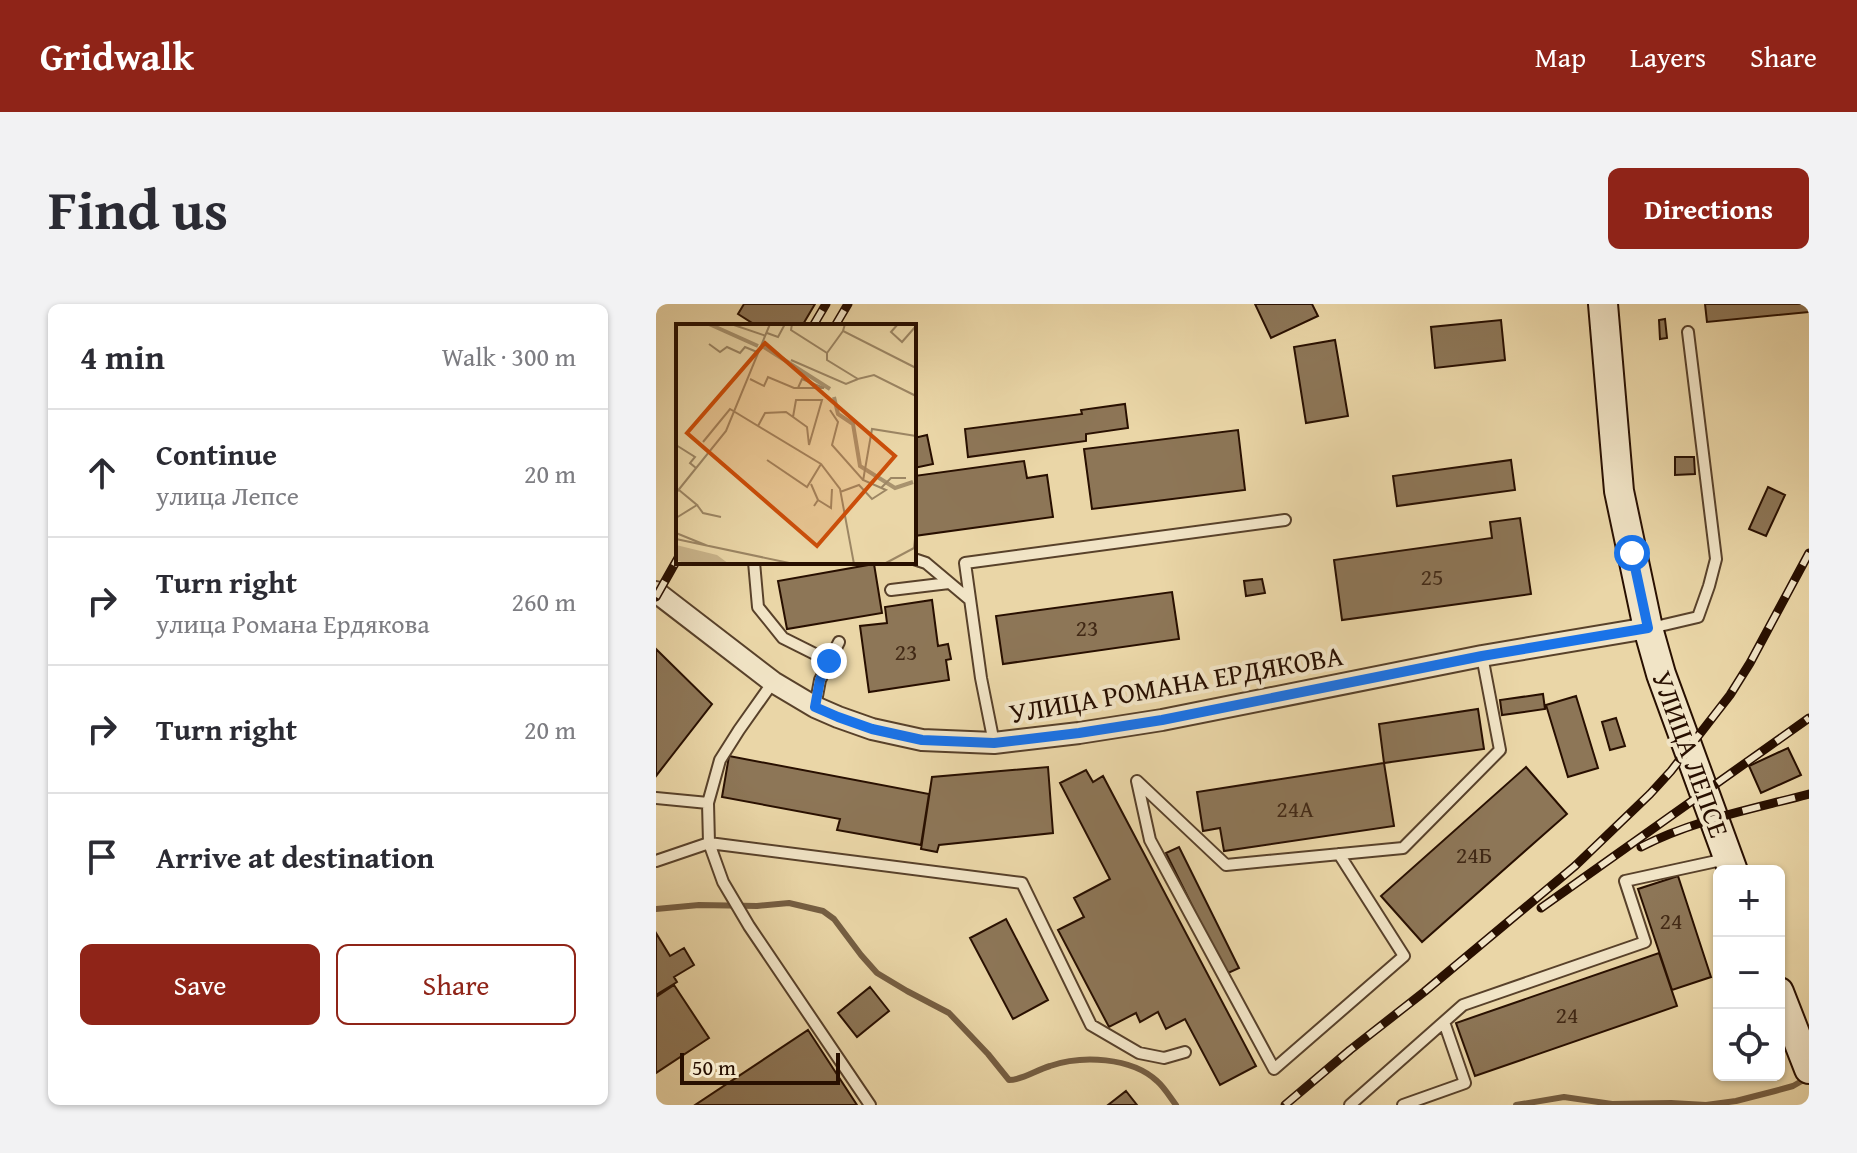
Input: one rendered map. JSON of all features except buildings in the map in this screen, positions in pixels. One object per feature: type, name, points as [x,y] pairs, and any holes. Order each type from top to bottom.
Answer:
[{"type":"main road","name":"УЛИЦА ЛЕПСЕ","points":[[1603,304],[1619,491],[1648,628],[1661,674],[1731,865]]},
{"type":"main road","points":[[1785,1005],[1803,1044]]},
{"type":"street","name":"УЛИЦА РОМАНА ЕРДЯКОВА","points":[[656,592],[730,651],[790,694],[815,707],[872,729],[922,740],[994,743],[1162,720],[1482,656],[1648,628]]},
{"type":"lane","points":[[1648,628],[1698,617],[1716,559],[1688,332]]},
{"type":"lane","points":[[994,743],[981,678],[965,563],[1285,520]]},
{"type":"lane","points":[[916,560],[926,563],[970,600]]},
{"type":"lane","points":[[754,564],[758,607],[783,638],[829,661]]},
{"type":"lane","points":[[891,590],[949,583]]},
{"type":"lane","points":[[815,707],[820,680],[839,642]]},
{"type":"lane","points":[[1339,854],[1404,956],[1274,1069],[1150,840],[1137,781],[1226,865],[1339,854],[1403,848],[1500,750],[1482,656]]},
{"type":"lane","points":[[773,682],[720,760],[708,803],[709,843],[723,882],[749,926],[870,1105]]},
{"type":"lane","points":[[656,798],[708,803]]},
{"type":"lane","points":[[656,861],[709,843],[1022,883],[1091,1025],[1139,1053],[1164,1058],[1185,1052]]},
{"type":"lane","points":[[1350,1105],[1463,1005],[1645,942],[1625,881],[1713,868]]},
{"type":"lane","points":[[1403,1105],[1465,1083],[1444,1022]]},
{"type":"waterway","points":[[656,909],[789,903],[823,911],[834,919],[877,973],[949,1013],[1009,1080],[1077,1060],[1106,1060],[1146,1073],[1160,1083],[1176,1105]]},
{"type":"waterway","points":[[1516,1105],[1564,1097],[1612,1104],[1706,1105],[1775,1091],[1807,1078]]},
{"type":"railway","points":[[814,324],[826,304]]},
{"type":"railway","points":[[836,324],[848,304]]},
{"type":"railway","points":[[1285,1105],[1575,866],[1650,794],[1730,695],[1809,553]]},
{"type":"railway","points":[[656,597],[676,562]]},
{"type":"railway","points":[[1541,908],[1809,718]]},
{"type":"railway","points":[[1641,847],[1702,822],[1809,794]]},
{"type":"route","points":[[829,661],[820,680],[815,707],[872,729],[922,740],[994,743],[1079,733],[1162,720],[1482,656],[1648,628],[1632,553]]}]
